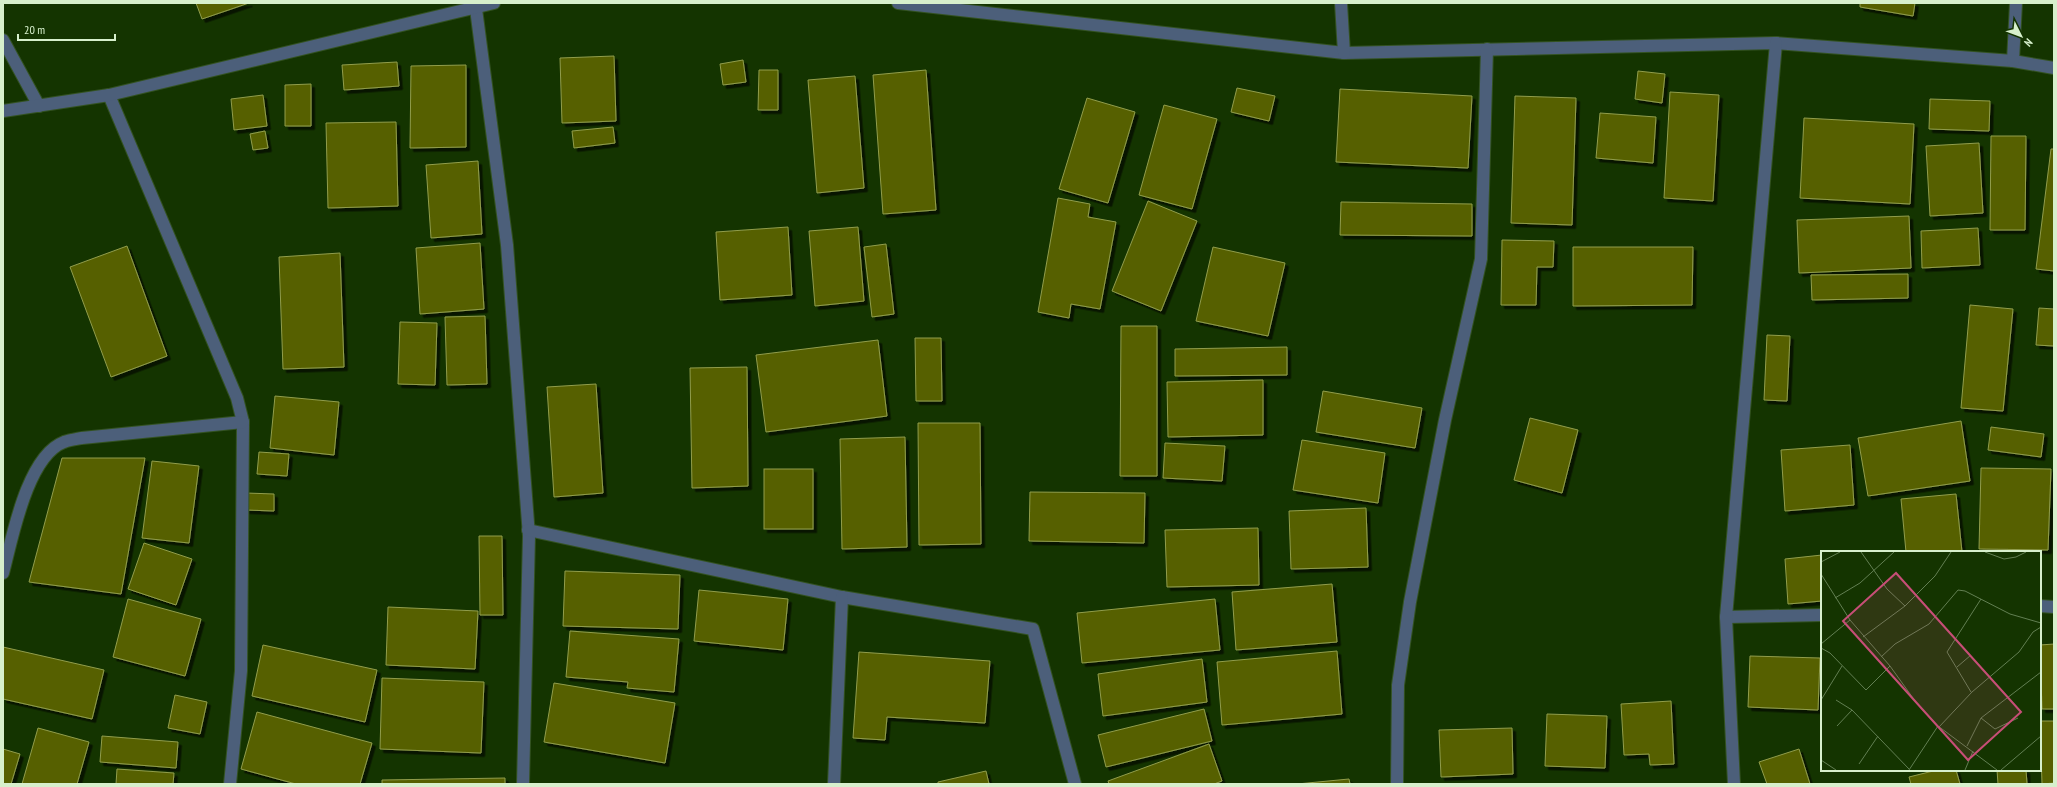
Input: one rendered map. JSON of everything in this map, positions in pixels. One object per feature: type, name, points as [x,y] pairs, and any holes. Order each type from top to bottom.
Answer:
[{"type":"street","points":[[3,111],[109,95],[494,3]]},
{"type":"street","points":[[898,3],[1344,53],[1776,43],[2013,61],[2054,68]]},
{"type":"street","points":[[1341,3],[1344,53]]},
{"type":"street","points":[[2013,61],[2016,3]]},
{"type":"street","points":[[476,8],[507,245],[528,530],[523,784]]},
{"type":"street","points":[[3,40],[39,106]]},
{"type":"street","points":[[1734,784],[1726,617],[1776,43]]},
{"type":"street","points":[[1397,784],[1398,685],[1410,602],[1445,420],[1481,259],[1487,49]]},
{"type":"street","points":[[109,95],[237,398],[243,422],[241,671],[230,784]]},
{"type":"street","points":[[3,573],[21,502],[34,475],[50,453],[63,442],[82,438],[243,422]]},
{"type":"street","points":[[528,530],[842,597],[1033,629],[1075,784]]},
{"type":"street","points":[[834,784],[842,597]]},
{"type":"street","points":[[2041,606],[2054,607]]},
{"type":"street","points":[[1726,617],[1821,615]]},
{"type":"building","points":[[196,3],[249,3],[202,19]]},
{"type":"building","points":[[1860,3],[1915,3],[1913,16],[1860,7]]},
{"type":"building","points":[[614,56],[616,121],[562,123],[560,58]]},
{"type":"building","points":[[743,60],[746,82],[723,85],[720,64]]},
{"type":"building","points":[[397,62],[399,86],[344,90],[342,65]]},
{"type":"building","points":[[466,65],[466,147],[410,148],[411,66]]},
{"type":"building","points":[[759,70],[778,70],[778,110],[758,110]]},
{"type":"building","points":[[926,70],[936,210],[883,214],[873,75]]},
{"type":"building","points":[[1638,71],[1665,74],[1662,103],[1635,99]]},
{"type":"building","points":[[855,76],[864,188],[817,193],[808,80]]},
{"type":"building","points":[[311,84],[311,126],[285,126],[285,85]]},
{"type":"building","points":[[1237,88],[1275,96],[1269,121],[1231,112]]},
{"type":"building","points":[[1340,89],[1472,96],[1468,168],[1336,162]]},
{"type":"building","points":[[1670,92],[1719,95],[1713,201],[1664,198]]},
{"type":"building","points":[[263,95],[267,126],[234,130],[231,99]]},
{"type":"building","points":[[1515,96],[1576,98],[1572,225],[1511,223]]},
{"type":"building","points":[[1087,98],[1135,112],[1108,203],[1059,189]]},
{"type":"building","points":[[1930,99],[1990,101],[1989,131],[1929,129]]},
{"type":"building","points":[[1164,105],[1217,119],[1192,209],[1139,195]]},
{"type":"building","points":[[1600,113],[1656,117],[1653,163],[1596,158]]},
{"type":"building","points":[[1804,118],[1914,124],[1910,204],[1800,198]]},
{"type":"building","points":[[396,122],[398,206],[328,208],[326,123]]},
{"type":"building","points":[[613,127],[615,143],[574,148],[572,131]]},
{"type":"building","points":[[265,131],[268,148],[253,150],[250,134]]},
{"type":"building","points":[[1991,136],[2026,136],[2025,230],[1990,230]]},
{"type":"building","points":[[1979,143],[1983,213],[1930,216],[1926,146]]},
{"type":"building","points":[[2051,149],[2054,149],[2054,271],[2036,269]]},
{"type":"building","points":[[478,161],[482,234],[431,238],[426,165]]},
{"type":"building","points":[[1058,198],[1090,204],[1088,217],[1116,222],[1100,309],[1071,304],[1069,318],[1038,312]]},
{"type":"building","points":[[1148,201],[1197,221],[1161,311],[1112,291]]},
{"type":"building","points":[[1341,202],[1472,204],[1472,236],[1340,235]]},
{"type":"building","points":[[1909,216],[1911,268],[1799,273],[1797,220]]},
{"type":"building","points":[[788,227],[792,295],[720,300],[716,232]]},
{"type":"building","points":[[858,227],[864,301],[815,306],[809,231]]},
{"type":"building","points":[[1978,228],[1980,265],[1922,268],[1921,231]]},
{"type":"building","points":[[1502,240],[1554,241],[1553,267],[1537,267],[1536,305],[1501,305]]},
{"type":"building","points":[[480,243],[484,309],[420,314],[416,248]]},
{"type":"building","points":[[886,244],[894,314],[872,317],[864,247]]},
{"type":"building","points":[[127,246],[167,356],[111,377],[70,267]]},
{"type":"building","points":[[1213,247],[1285,263],[1268,336],[1196,321]]},
{"type":"building","points":[[1573,247],[1693,247],[1692,305],[1573,306]]},
{"type":"building","points":[[340,253],[344,367],[283,369],[279,257]]},
{"type":"building","points":[[1908,274],[1908,298],[1812,300],[1811,275]]},
{"type":"building","points":[[1970,305],[2013,309],[2003,411],[1961,408]]},
{"type":"building","points":[[2039,308],[2054,309],[2054,346],[2036,345]]},
{"type":"building","points":[[485,316],[487,384],[447,385],[445,317]]},
{"type":"building","points":[[400,322],[437,323],[435,385],[398,384]]},
{"type":"building","points":[[1121,326],[1157,326],[1157,476],[1120,476]]},
{"type":"building","points":[[1767,335],[1790,336],[1787,401],[1764,400]]},
{"type":"building","points":[[915,338],[941,338],[942,401],[916,401]]},
{"type":"building","points":[[878,340],[887,416],[766,432],[756,355]]},
{"type":"building","points":[[1287,347],[1287,375],[1175,376],[1175,349]]},
{"type":"building","points":[[747,367],[748,486],[692,488],[690,368]]},
{"type":"building","points":[[1263,380],[1263,435],[1168,437],[1167,382]]},
{"type":"building","points":[[596,384],[603,493],[554,497],[547,387]]},
{"type":"building","points":[[1323,391],[1422,408],[1415,448],[1316,432]]},
{"type":"building","points":[[275,396],[339,402],[334,455],[270,448]]},
{"type":"building","points":[[1530,418],[1578,430],[1562,493],[1514,480]]},
{"type":"building","points":[[1961,421],[1970,481],[1868,496],[1858,438]]},
{"type":"building","points":[[918,423],[980,423],[981,544],[919,545]]},
{"type":"building","points":[[1991,427],[2044,434],[2041,457],[1988,450]]},
{"type":"building","points":[[905,437],[907,547],[842,549],[840,439]]},
{"type":"building","points":[[1302,440],[1385,453],[1378,503],[1293,490]]},
{"type":"building","points":[[1165,443],[1225,446],[1222,481],[1163,478]]},
{"type":"building","points":[[1850,445],[1854,505],[1785,511],[1781,450]]},
{"type":"building","points":[[259,452],[289,454],[287,476],[257,474]]},
{"type":"building","points":[[62,458],[145,458],[121,594],[29,582]]},
{"type":"building","points":[[152,461],[199,466],[189,543],[142,538]]},
{"type":"building","points":[[1981,468],[2051,469],[2048,550],[1979,549]]},
{"type":"building","points":[[764,469],[813,469],[813,529],[764,529]]},
{"type":"building","points":[[1030,492],[1145,493],[1144,543],[1029,541]]},
{"type":"building","points":[[246,493],[274,494],[274,511],[246,510]]},
{"type":"building","points":[[1956,494],[1962,551],[1906,551],[1901,499]]},
{"type":"building","points":[[1366,508],[1368,567],[1291,569],[1289,511]]},
{"type":"building","points":[[1258,528],[1259,585],[1167,587],[1165,530]]},
{"type":"building","points":[[479,536],[502,536],[503,615],[480,615]]},
{"type":"building","points":[[144,543],[192,559],[176,605],[128,589]]},
{"type":"building","points":[[1821,555],[1821,601],[1788,604],[1785,559]]},
{"type":"building","points":[[565,571],[680,575],[678,629],[563,626]]},
{"type":"building","points":[[1332,584],[1337,642],[1236,650],[1232,592]]},
{"type":"building","points":[[699,590],[788,599],[783,650],[694,641]]},
{"type":"building","points":[[128,599],[201,619],[185,676],[113,657]]},
{"type":"building","points":[[1215,599],[1220,650],[1082,663],[1077,613]]},
{"type":"building","points":[[388,607],[478,611],[475,669],[386,665]]},
{"type":"building","points":[[570,631],[679,639],[674,692],[627,688],[628,682],[566,677]]},
{"type":"building","points":[[2054,644],[2054,709],[2042,709],[2041,645]]},
{"type":"building","points":[[263,645],[377,670],[365,722],[252,696]]},
{"type":"building","points":[[3,647],[104,670],[92,719],[3,699]]},
{"type":"building","points":[[1337,651],[1342,714],[1222,725],[1217,662]]},
{"type":"building","points":[[859,652],[990,661],[985,723],[887,717],[885,740],[853,738]]},
{"type":"building","points":[[1750,656],[1820,658],[1818,710],[1748,707]]},
{"type":"building","points":[[1202,659],[1207,702],[1103,716],[1098,674]]},
{"type":"building","points":[[382,678],[484,682],[481,753],[380,749]]},
{"type":"building","points":[[554,683],[675,703],[665,763],[544,742]]},
{"type":"building","points":[[175,695],[207,702],[200,734],[168,728]]},
{"type":"building","points":[[1671,701],[1674,764],[1650,765],[1649,754],[1624,755],[1621,704]]},
{"type":"building","points":[[1204,709],[1212,741],[1106,767],[1098,735]]},
{"type":"building","points":[[257,712],[372,743],[360,784],[296,784],[241,769]]},
{"type":"building","points":[[1547,714],[1607,716],[1605,768],[1545,766]]},
{"type":"building","points":[[2041,721],[2054,721],[2054,783],[2042,784]]},
{"type":"building","points":[[38,728],[89,742],[77,784],[22,784]]},
{"type":"building","points":[[1512,728],[1513,774],[1441,777],[1439,730]]},
{"type":"building","points":[[102,736],[178,742],[176,768],[100,762]]},
{"type":"building","points":[[1209,744],[1222,781],[1214,784],[1109,784],[1108,781]]},
{"type":"building","points":[[3,749],[20,754],[11,784],[3,784]]},
{"type":"building","points":[[1799,749],[1810,784],[1767,784],[1759,762]]},
{"type":"building","points":[[117,769],[174,773],[173,784],[116,784]]},
{"type":"building","points":[[986,771],[989,784],[938,784],[938,782]]},
{"type":"building","points":[[1933,771],[1956,771],[1960,784],[1911,784],[1909,777]]},
{"type":"building","points":[[1997,771],[2026,771],[2027,784],[1998,784]]},
{"type":"building","points":[[505,778],[505,784],[382,784],[382,780]]},
{"type":"building","points":[[1349,779],[1350,784],[1297,784]]}]
